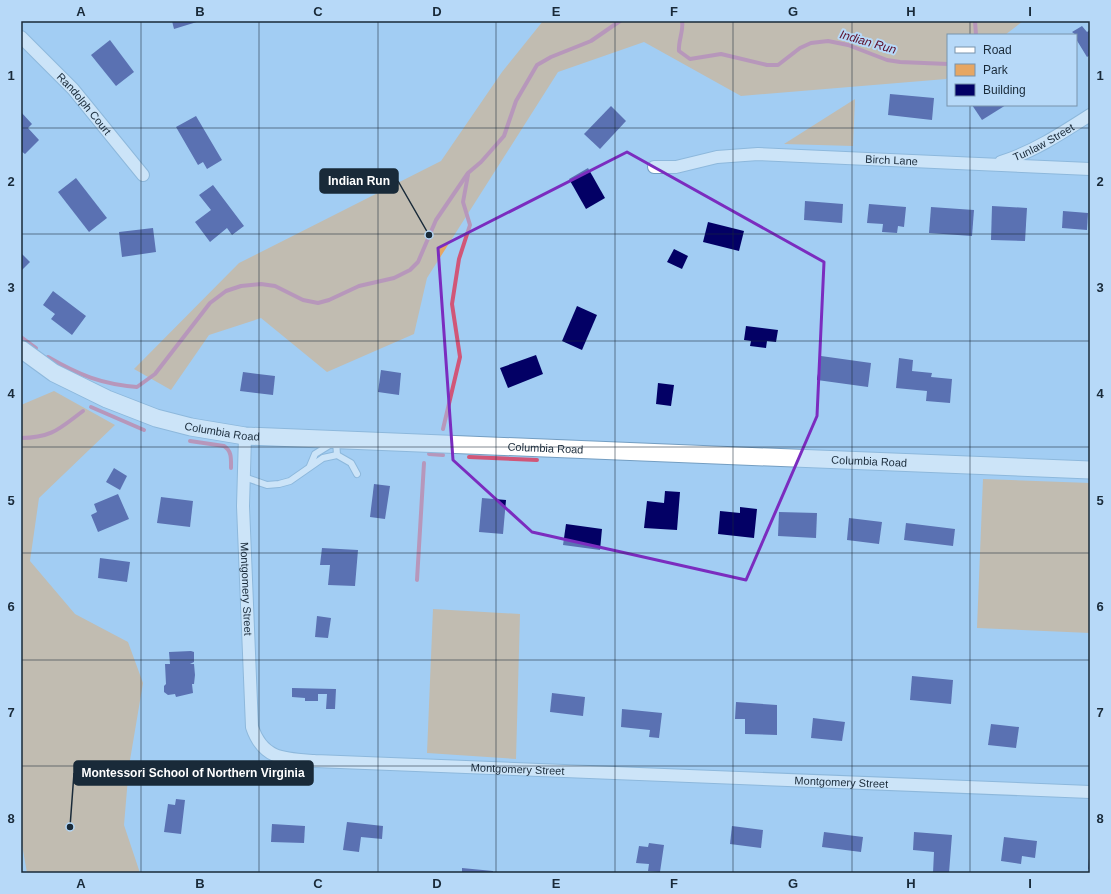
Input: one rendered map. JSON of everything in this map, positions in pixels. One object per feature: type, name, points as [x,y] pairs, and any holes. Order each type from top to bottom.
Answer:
[{"type":"street","name":"Randolph Court","points":[[21,37],[73,89],[143,175]]},
{"type":"street","name":"Tunlaw Street","points":[[994,164],[1016,158],[1050,140],[1090,115]]},
{"type":"street","name":"Birch Lane","points":[[654,166],[676,167],[717,157],[758,154],[1090,169]]},
{"type":"street","name":"Columbia Road","points":[[21,349],[54,373],[107,399],[156,418],[191,427],[244,436],[336,448],[1090,470]]},
{"type":"street","name":"Montgomery Street","points":[[244,436],[244,534],[252,727],[261,744],[273,755],[286,759],[315,761],[1090,792]]},
{"type":"lane","points":[[310,466],[315,454],[336,448]]},
{"type":"lane","points":[[244,477],[266,485],[290,481],[336,448]]},
{"type":"lane","points":[[336,448],[351,463],[357,474]]},
{"type":"highlighted area","points":[[627,152],[824,262],[817,416],[746,580],[532,532],[453,460],[438,248]]},
{"type":"green space","points":[[543,21],[1023,21],[1006,34],[947,34],[946,79],[741,96],[644,42],[558,72],[427,278],[414,334],[327,372],[261,318],[209,335],[171,390],[134,369],[239,263],[441,161],[502,72]]},
{"type":"green space","points":[[855,99],[853,146],[784,144]]},
{"type":"green space","points":[[54,391],[115,425],[39,498],[30,561],[75,614],[128,642],[143,683],[129,766],[124,825],[140,873],[27,873],[21,839],[21,405]]},
{"type":"green space","points":[[983,479],[1090,483],[1090,633],[977,628]]},
{"type":"green space","points":[[433,609],[520,614],[516,759],[427,753]]},
{"type":"building","points":[[172,21],[200,21],[174,29]]},
{"type":"building","points":[[1082,26],[1087,32],[1090,30],[1090,55],[1087,57],[1077,41],[1077,34],[1072,32]]},
{"type":"building","points":[[110,40],[134,72],[116,86],[91,55]]},
{"type":"building","points":[[890,94],[934,98],[932,120],[888,115]]},
{"type":"building","points":[[611,106],[626,121],[600,149],[584,134]]},
{"type":"building","points":[[973,106],[1004,106],[982,120]]},
{"type":"building","points":[[21,112],[32,124],[28,128],[39,140],[25,154],[21,151]]},
{"type":"building","points":[[196,116],[222,160],[207,169],[203,162],[198,165],[176,127]]},
{"type":"building","points":[[588,168],[605,198],[586,209],[569,179]]},
{"type":"building","points":[[76,178],[107,218],[89,232],[58,192]]},
{"type":"building","points":[[213,185],[244,226],[232,235],[227,228],[210,242],[195,222],[211,210],[199,195]]},
{"type":"building","points":[[805,201],[843,204],[842,223],[804,220]]},
{"type":"building","points":[[869,204],[906,207],[904,227],[898,226],[897,233],[882,232],[883,224],[867,223]]},
{"type":"building","points":[[992,206],[1027,208],[1025,241],[991,240]]},
{"type":"building","points":[[931,207],[974,210],[972,236],[929,233]]},
{"type":"building","points":[[1063,211],[1088,213],[1087,230],[1062,228]]},
{"type":"building","points":[[708,222],[744,231],[739,251],[703,242]]},
{"type":"building","points":[[153,228],[156,252],[122,257],[119,232]]},
{"type":"building","points":[[674,249],[688,256],[682,269],[667,262]]},
{"type":"building","points":[[21,253],[30,262],[21,271]]},
{"type":"building","points":[[53,291],[86,316],[72,335],[51,319],[55,314],[43,305]]},
{"type":"building","points":[[577,306],[597,315],[582,350],[562,341]]},
{"type":"building","points":[[746,326],[778,330],[776,342],[767,341],[766,348],[750,346],[751,341],[744,340]]},
{"type":"building","points":[[536,355],[543,374],[508,388],[500,368]]},
{"type":"building","points":[[821,356],[871,363],[868,387],[817,380]]},
{"type":"building","points":[[899,358],[913,360],[912,371],[932,373],[931,377],[952,379],[950,403],[926,401],[927,391],[896,388]]},
{"type":"building","points":[[381,370],[401,373],[399,395],[378,392]]},
{"type":"building","points":[[243,372],[275,376],[273,395],[240,391]]},
{"type":"building","points":[[658,383],[674,385],[671,406],[656,404]]},
{"type":"building","points":[[114,468],[127,476],[120,490],[106,482]]},
{"type":"building","points":[[374,484],[390,486],[385,519],[370,517]]},
{"type":"building","points":[[665,491],[680,492],[677,530],[644,528],[647,501],[664,503]]},
{"type":"building","points":[[118,494],[129,519],[98,532],[91,515],[97,512],[94,504]]},
{"type":"building","points":[[161,497],[193,501],[190,527],[157,523]]},
{"type":"building","points":[[482,498],[506,500],[503,534],[479,532]]},
{"type":"building","points":[[740,507],[757,509],[754,538],[718,534],[720,511],[740,513]]},
{"type":"building","points":[[779,512],[817,513],[816,538],[778,536]]},
{"type":"building","points":[[849,518],[882,522],[879,544],[847,540]]},
{"type":"building","points":[[906,523],[955,529],[953,546],[904,540]]},
{"type":"building","points":[[566,524],[602,529],[600,550],[563,545]]},
{"type":"building","points":[[322,548],[358,550],[355,586],[328,585],[330,565],[320,565]]},
{"type":"building","points":[[100,558],[130,562],[127,582],[98,578]]},
{"type":"building","points":[[317,616],[331,618],[328,638],[315,637]]},
{"type":"building","points":[[169,652],[194,652],[194,662],[190,664],[194,664],[195,675],[194,684],[192,684],[193,693],[176,697],[175,694],[168,695],[164,692],[164,686],[166,684],[165,664],[170,664]]},
{"type":"building","points":[[912,676],[953,680],[951,704],[910,700]]},
{"type":"building","points":[[292,688],[336,689],[335,709],[326,709],[327,694],[318,694],[318,701],[305,701],[305,698],[292,697]]},
{"type":"building","points":[[552,693],[585,697],[583,716],[550,712]]},
{"type":"building","points":[[736,702],[777,705],[777,735],[745,734],[745,719],[735,719]]},
{"type":"building","points":[[622,709],[662,713],[659,738],[649,737],[650,730],[621,727]]},
{"type":"building","points":[[813,718],[845,722],[842,741],[811,738]]},
{"type":"building","points":[[991,724],[1019,727],[1016,748],[988,745]]},
{"type":"building","points":[[176,799],[185,800],[181,834],[164,832],[168,804],[175,805]]},
{"type":"building","points":[[347,822],[383,826],[382,839],[361,837],[359,852],[343,850]]},
{"type":"building","points":[[272,824],[305,826],[304,843],[271,842]]},
{"type":"building","points":[[732,826],[763,830],[761,848],[730,844]]},
{"type":"building","points":[[824,832],[863,837],[861,852],[822,847]]},
{"type":"building","points":[[914,832],[952,835],[949,873],[933,873],[934,852],[913,850]]},
{"type":"building","points":[[1004,837],[1037,841],[1035,858],[1022,856],[1021,864],[1001,861]]},
{"type":"building","points":[[649,843],[664,845],[660,872],[648,871],[649,864],[636,863],[639,846],[648,847]]},
{"type":"building","points":[[1090,858],[1090,870],[1088,869]]},
{"type":"building","points":[[462,868],[493,871],[493,873],[462,873]]},
{"type":"waterway","name":"Indian Run","points":[[48,357],[80,374],[91,378],[112,384],[137,387],[155,374],[210,303],[226,291],[241,286],[261,284],[275,286],[303,300],[318,303],[329,300],[359,286],[394,278],[410,270],[418,262],[436,220],[468,173],[481,162],[504,136],[516,101],[537,65],[551,57],[591,41],[620,21]]},
{"type":"waterway","name":"Indian Run","points":[[682,21],[679,51],[690,59],[721,54],[767,65],[778,65],[800,48],[811,43],[828,41],[848,45],[887,60],[947,64]]},
{"type":"waterway","name":"Indian Run","points":[[975,21],[976,34]]},
{"type":"waterway","points":[[443,429],[460,357],[452,304],[459,259],[470,225],[463,202],[468,175]]},
{"type":"waterway","points":[[21,337],[36,348]]},
{"type":"waterway","points":[[91,407],[144,430]]},
{"type":"waterway","name":"Indian Run","points":[[21,438],[32,438],[55,431],[83,411]]},
{"type":"waterway","points":[[190,441],[224,446],[230,453],[231,468]]},
{"type":"waterway","points":[[429,454],[443,455]]},
{"type":"waterway","points":[[469,457],[537,460]]},
{"type":"waterway","points":[[417,580],[424,463]]},
{"type":"place","name":"Indian Run","points":[[429,235]]},
{"type":"place","name":"Montessori School of Northern Virginia","points":[[70,827]]}]
